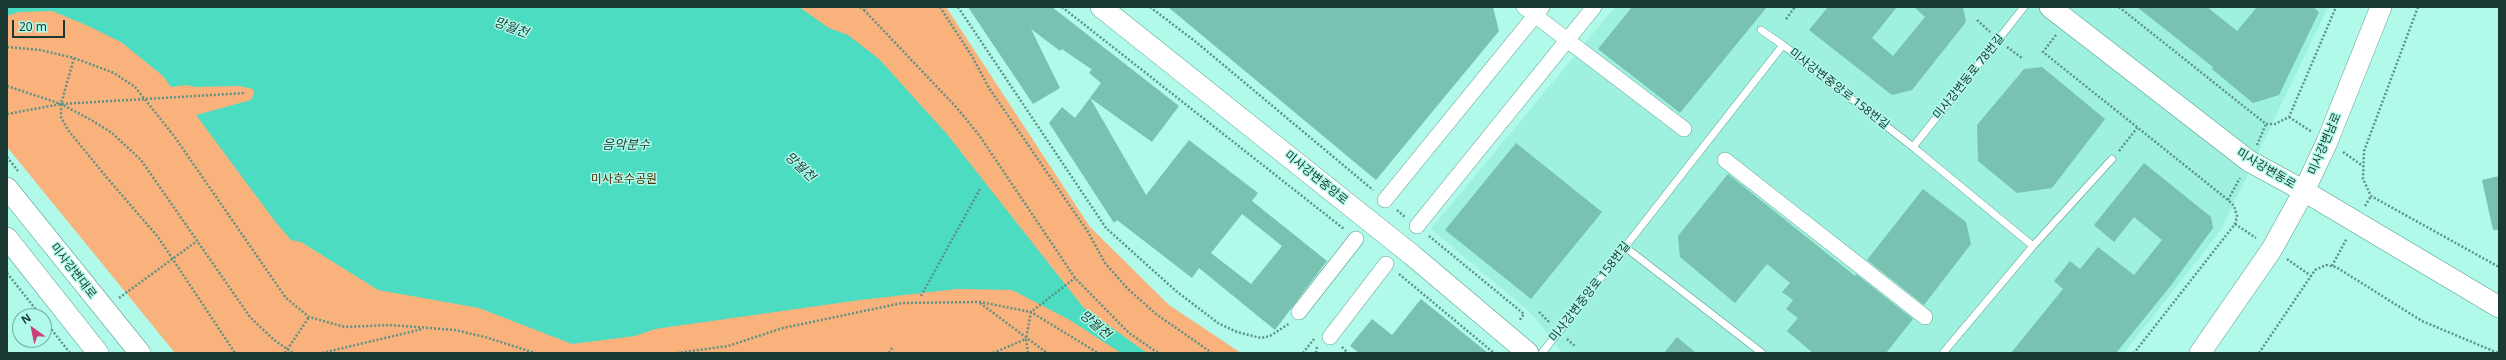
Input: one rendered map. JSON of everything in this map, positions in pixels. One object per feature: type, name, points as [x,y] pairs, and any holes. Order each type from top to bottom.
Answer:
[{"type":"main road","name":"미사강변중앙로","points":[[1101,7],[1412,255],[1528,353]]},
{"type":"main road","name":"미사강변동로","points":[[2050,7],[2249,161],[2304,191],[2499,307]]},
{"type":"main road","name":"미사강변남로","points":[[2200,353],[2272,249],[2304,191],[2327,142],[2381,7]]},
{"type":"main road","name":"미사강변대로","points":[[7,188],[140,353]]},
{"type":"main road","points":[[7,238],[98,353]]},
{"type":"street","points":[[1417,226],[1594,7]]},
{"type":"street","points":[[1385,200],[1534,10],[1567,40],[1684,129]]},
{"type":"street","points":[[1725,160],[1925,317]]},
{"type":"street","points":[[1299,312],[1356,239]]},
{"type":"street","points":[[1323,336],[1386,264]]},
{"type":"lane","name":"미사강변동로 78번길","points":[[1913,147],[2024,7]]},
{"type":"lane","points":[[1761,30],[1783,45]]},
{"type":"lane","name":"미사강변중앙로 158번길","points":[[1542,353],[1783,45],[1913,147],[2033,246]]},
{"type":"lane","points":[[1943,353],[2033,246],[2112,159]]},
{"type":"lane","points":[[1625,247],[1762,353]]},
{"type":"path","points":[[860,7],[957,108],[979,135],[1076,278],[1129,333],[1158,353]]},
{"type":"path","points":[[864,10],[867,7]]},
{"type":"path","points":[[940,7],[1006,115],[1088,232],[1105,264],[1127,288],[1156,314],[1212,353]]},
{"type":"path","points":[[958,7],[1101,222],[1130,249],[1196,306],[1218,323],[1237,332],[1252,337],[1270,336],[1289,324],[1299,312]]},
{"type":"path","points":[[1062,7],[1189,105],[1356,239]]},
{"type":"path","points":[[1150,7],[1196,42],[1524,314]]},
{"type":"path","points":[[1786,19],[1795,7]]},
{"type":"path","points":[[2119,7],[2266,124],[2283,121],[2289,117],[2336,7]]},
{"type":"path","points":[[2418,7],[2364,151],[2363,179],[2371,196],[2499,267]]},
{"type":"path","points":[[7,47],[40,50],[74,58],[114,73],[135,87],[146,98],[286,298],[310,317],[345,328],[390,325],[455,330],[485,337],[534,353]]},
{"type":"path","points":[[2043,52],[2234,206],[2237,216],[2235,224],[2134,353]]},
{"type":"path","points":[[74,58],[61,104],[61,117],[68,130],[158,237],[235,353]]},
{"type":"path","points":[[7,86],[61,104],[112,133],[141,160],[250,317],[293,353]]},
{"type":"path","points":[[7,114],[61,104],[246,93]]},
{"type":"path","points":[[2112,159],[2137,128]]},
{"type":"path","points":[[921,296],[980,189]]},
{"type":"path","points":[[117,300],[197,242]]},
{"type":"path","points":[[1386,264],[1494,353]]},
{"type":"path","points":[[2259,353],[2315,270],[2326,266],[2336,267],[2422,321],[2498,353]]},
{"type":"path","points":[[7,273],[35,308]]},
{"type":"path","points":[[1028,353],[1026,339],[1031,312],[1076,278]]},
{"type":"path","points":[[980,302],[1026,339],[1047,353]]},
{"type":"path","points":[[677,353],[728,346],[783,328],[902,303],[980,302],[1031,312],[1098,353]]},
{"type":"path","points":[[285,353],[310,317]]},
{"type":"path","points":[[322,353],[427,328]]},
{"type":"path","points":[[52,330],[70,353]]},
{"type":"path","points":[[1303,353],[1323,336]]},
{"type":"path","points":[[993,353],[1026,339]]},
{"type":"path","points":[[889,353],[892,348]]},
{"type":"shaded area","points":[[1615,7],[2328,7],[2221,230],[2124,353],[1562,353],[1531,313],[1431,229]]},
{"type":"green space","name":"미사호수공원","points":[[7,7],[946,7],[1090,227],[1169,305],[1241,353],[175,353],[7,147]]},
{"type":"water","name":"미사호수공원","points":[[7,7],[799,7],[829,28],[848,35],[879,59],[946,133],[1083,307],[1147,353],[1121,353],[1068,319],[1012,290],[957,289],[860,300],[655,329],[635,336],[572,344],[479,308],[378,290],[301,242],[291,240],[274,220],[196,115],[251,100],[254,93],[253,89],[239,86],[196,87],[186,85],[171,87],[163,76],[121,42],[52,11],[19,12],[7,16]]},
{"type":"building","points":[[968,7],[1052,7],[1179,106],[1152,142],[1090,98],[1146,195],[1189,140],[1258,193],[1252,201],[1327,261],[1275,330],[1199,268],[1192,278],[1117,220],[1114,223],[1049,123],[1062,107],[1075,118],[1101,83],[1089,73],[1093,67],[1091,69],[1062,49],[1060,51],[1031,29],[1060,88],[1033,104]],"holes":[[[1242,214],[1282,246],[1251,284],[1211,253]]]},
{"type":"building","points":[[1168,7],[1493,7],[1499,31],[1376,180]]},
{"type":"building","points":[[1632,7],[1767,7],[1680,113],[1598,49]]},
{"type":"building","points":[[1828,7],[1897,7],[1872,38],[1893,56],[1925,17],[1914,7],[1963,7],[1966,22],[1912,90],[1892,95],[1809,30]]},
{"type":"building","points":[[2137,7],[2207,7],[2237,31],[2257,7],[2313,7],[2319,12],[2279,95],[2253,103],[2212,69],[2213,67]]},
{"type":"building","points":[[2042,67],[2105,119],[2052,188],[2017,193],[1978,161],[1977,125],[2024,69]]},
{"type":"building","points":[[1516,143],[1602,212],[1531,299],[1445,230]]},
{"type":"building","points":[[2144,163],[2211,217],[2213,228],[2169,288],[2116,353],[2011,353],[2063,289],[2054,281],[2070,261],[2080,269],[2098,247],[2134,275],[2162,240],[2134,217],[2114,242],[2094,225]]},
{"type":"building","points":[[1728,174],[1855,276],[1856,274],[1913,319],[1886,353],[1813,353],[1787,331],[1798,318],[1786,309],[1793,300],[1782,292],[1790,283],[1767,264],[1735,303],[1680,257],[1678,236]]},
{"type":"building","points":[[2499,176],[2499,230],[2493,230],[2482,180]]},
{"type":"building","points":[[1923,189],[1966,222],[1971,244],[1924,305],[1867,260]]},
{"type":"building","points":[[1421,299],[1488,353],[1359,353],[1350,346],[1372,319],[1392,335]]},
{"type":"building","points":[[1677,337],[1696,353],[1664,353]]},
{"type":"water label","name":"망월천","points":[[511,28]]},
{"type":"water label","name":"음악분수","points":[[626,145]]},
{"type":"water label","name":"망월천","points":[[800,167]]},
{"type":"water label","name":"망월천","points":[[1095,325]]}]
